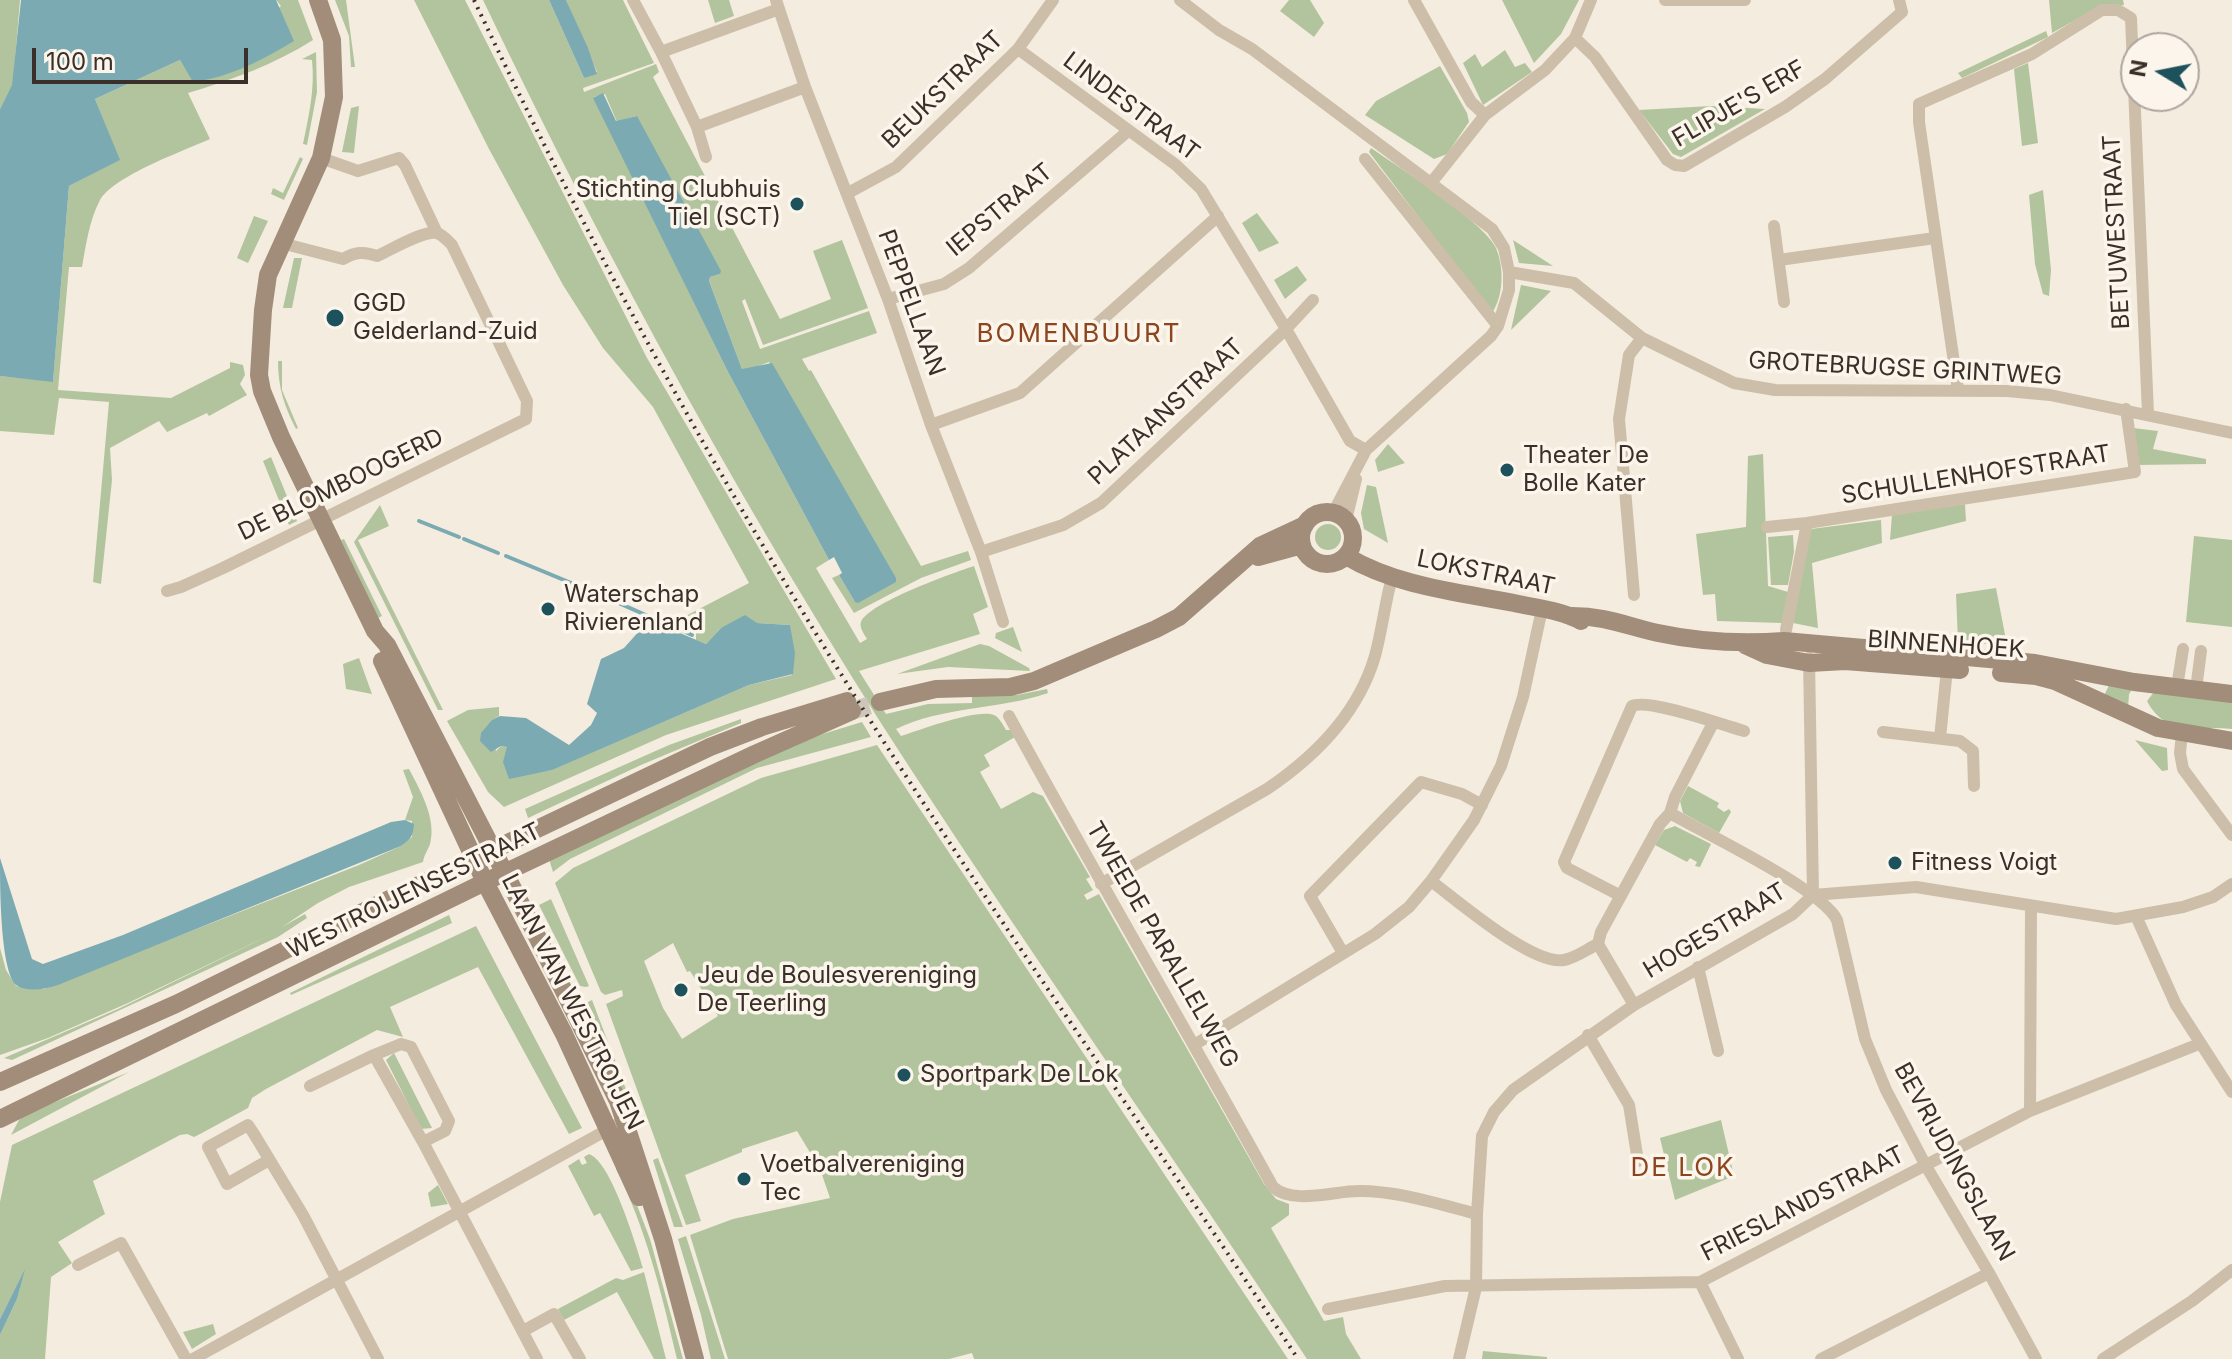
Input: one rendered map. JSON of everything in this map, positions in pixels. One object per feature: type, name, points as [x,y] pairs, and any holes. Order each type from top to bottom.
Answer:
[{"type":"main road","name":"LAAN VAN WESTROIJEN","points":[[318,0],[332,40],[334,97],[321,158],[266,283],[259,375],[262,391],[375,631],[387,645],[596,1052],[666,1279],[687,1359]]},
{"type":"main road","points":[[877,698],[936,689],[1010,687],[1034,681],[1179,617],[1266,542],[1305,525],[1315,515],[1340,516],[1353,533],[1349,549],[1337,562],[1322,563],[1308,556],[1302,545],[1305,525]]},
{"type":"main road","points":[[1237,566],[1270,552],[1302,545]]},
{"type":"main road","name":"LOKSTRAAT","points":[[1349,549],[1382,565],[1392,577],[1572,616]]},
{"type":"main road","name":"BINNENHOEK","points":[[1572,616],[1611,631],[1656,632],[1743,643],[1784,641],[2035,663],[2149,684],[2232,694]]},
{"type":"main road","name":"LAAN VAN WESTROIJEN","points":[[375,631],[377,650],[485,882],[564,1034],[617,1125],[663,1239],[695,1359]]},
{"type":"main road","name":"BINNENHOEK","points":[[1743,643],[1767,655],[1809,663],[1845,661],[2036,676],[2055,681],[2181,738],[2232,741]]},
{"type":"main road","points":[[2140,721],[2135,700],[2139,691],[2149,684]]},
{"type":"main road","name":"WESTROIJENSESTRAAT","points":[[0,1119],[850,706],[719,743],[176,1004],[5,1080]]},
{"type":"street","points":[[633,0],[697,127],[706,157]]},
{"type":"street","name":"BEUKSTRAAT","points":[[848,193],[896,167],[1018,49],[1053,0]]},
{"type":"street","points":[[1180,0],[1219,30],[1252,49],[1492,229],[1504,248],[1509,290],[1498,326],[1363,455],[1340,516]]},
{"type":"street","points":[[1414,0],[1471,102],[1485,115]]},
{"type":"street","points":[[1431,183],[1485,115],[1545,70],[1575,38],[1591,0]]},
{"type":"street","points":[[1665,0],[1745,0]]},
{"type":"street","name":"FLIPJE'S ERF","points":[[1575,38],[1595,57],[1667,160],[1684,166],[1785,107],[1825,79],[1902,12],[1899,0]]},
{"type":"street","points":[[661,52],[778,5]]},
{"type":"street","name":"PEPPELLAAN","points":[[778,5],[805,87],[848,193],[931,425],[981,552],[1003,622]]},
{"type":"street","name":"BETUWESTRAAT","points":[[1935,238],[1919,104],[2032,54],[2102,10],[2118,10],[2131,18],[2148,414]]},
{"type":"street","name":"LINDESTRAAT","points":[[1018,49],[1176,165],[1201,189],[1350,441],[1363,455]]},
{"type":"street","points":[[697,127],[805,87]]},
{"type":"street","name":"IEPSTRAAT","points":[[888,299],[944,284],[969,268],[1128,131]]},
{"type":"street","points":[[281,243],[343,259],[353,253],[367,252],[377,256],[425,233],[437,233],[399,158],[358,171],[321,158]]},
{"type":"street","points":[[1365,159],[1498,326]]},
{"type":"street","points":[[931,425],[1020,393],[1218,216]]},
{"type":"street","points":[[1774,226],[1784,302]]},
{"type":"street","name":"DE BLOMBOOGERD","points":[[167,591],[181,587],[526,419],[527,401],[452,245],[437,233]]},
{"type":"street","points":[[1779,260],[1935,238],[1958,390]]},
{"type":"street","name":"GROTEBRUGSE GRINTWEG","points":[[1509,272],[1574,283],[1642,338],[1734,383],[1775,390],[1958,390],[2050,395],[2232,433]]},
{"type":"street","points":[[1286,329],[1313,300]]},
{"type":"street","name":"PLATAANSTRAAT","points":[[981,552],[1063,525],[1101,503],[1286,329]]},
{"type":"street","points":[[1634,595],[1619,419],[1629,355],[1642,338]]},
{"type":"street","name":"SCHULLENHOFSTRAAT","points":[[1767,527],[2135,472],[2126,409]]},
{"type":"street","points":[[1786,630],[1807,523]]},
{"type":"street","points":[[1101,884],[1267,789],[1321,745],[1356,702],[1370,672],[1392,577]]},
{"type":"street","points":[[1194,1045],[1393,921],[1431,881],[1482,805],[1501,766],[1515,726],[1542,609]]},
{"type":"street","points":[[1809,643],[1813,895]]},
{"type":"street","points":[[2177,687],[2183,649]]},
{"type":"street","points":[[2196,689],[2201,651]]},
{"type":"street","points":[[1940,738],[1947,669]]},
{"type":"street","points":[[1621,896],[1567,868],[1564,862],[1632,706],[1637,703],[1690,714],[1744,731]]},
{"type":"street","name":"TWEEDE PARALLELWEG","points":[[1009,716],[1273,1187],[1280,1194],[1360,1191],[1391,1194],[1477,1214]]},
{"type":"street","points":[[1634,1005],[1598,944],[1601,932],[1660,824],[1670,813],[1713,723]]},
{"type":"street","points":[[1883,732],[1960,741],[1973,751],[1974,786]]},
{"type":"street","points":[[2181,738],[2183,769],[2232,835]]},
{"type":"street","points":[[1343,953],[1310,896],[1421,782],[1462,794],[1482,805]]},
{"type":"street","points":[[1670,813],[1813,895]]},
{"type":"street","points":[[1431,881],[1512,941],[1539,955],[1562,961],[1598,944]]},
{"type":"street","name":"HOGESTRAAT","points":[[1459,1359],[1476,1287],[1477,1214],[1482,1136],[1486,1123],[1513,1090],[1588,1035],[1698,967],[1793,914],[1813,895],[1916,887],[2116,919],[2183,907],[2213,897],[2232,884]]},
{"type":"street","name":"BEVRIJDINGSLAAN","points":[[1813,895],[1831,909],[1837,920],[1865,1039],[1886,1090],[2036,1359]]},
{"type":"street","points":[[2030,1111],[2031,906]]},
{"type":"street","points":[[2136,916],[2176,1005],[2232,1092]]},
{"type":"street","points":[[1698,967],[1718,1051]]},
{"type":"street","points":[[1588,1035],[1629,1105],[1638,1161]]},
{"type":"street","points":[[310,1086],[401,1044],[411,1047],[449,1121],[445,1131],[423,1142]]},
{"type":"street","name":"FRIESLANDSTRAAT","points":[[1700,1282],[2030,1111],[2199,1044]]},
{"type":"street","points":[[374,1055],[537,1359]]},
{"type":"street","points":[[269,1160],[227,1184],[208,1147],[248,1125],[269,1160],[336,1278],[378,1359]]},
{"type":"street","points":[[193,1359],[617,1125]]},
{"type":"street","points":[[78,1265],[121,1243],[186,1359]]},
{"type":"street","points":[[2103,1359],[2180,1310],[2232,1270]]},
{"type":"street","points":[[1821,1359],[1989,1273]]},
{"type":"street","points":[[1328,1309],[1445,1286],[1700,1282],[1738,1359]]},
{"type":"street","points":[[523,1331],[554,1314],[580,1359]]},
{"type":"green space","points":[[0,0],[20,0],[13,84],[0,109]]},
{"type":"green space","points":[[276,0],[298,0],[313,40],[253,71],[188,93],[210,139],[150,165],[108,191],[93,216],[82,267],[69,267],[58,390],[171,398],[230,368],[230,362],[243,365],[245,375],[240,384],[247,395],[209,416],[207,413],[167,432],[159,421],[110,448],[112,480],[101,584],[93,582],[109,402],[59,398],[54,435],[0,431],[0,376],[53,381],[69,186],[119,160],[95,99],[180,60],[194,82],[281,6]]},
{"type":"green space","points":[[335,0],[346,0],[355,67],[351,67],[349,36]]},
{"type":"green space","points":[[414,0],[465,0],[647,358],[836,679],[666,735],[504,807],[488,792],[447,721],[468,710],[499,707],[499,716],[491,721],[496,751],[501,746],[507,747],[523,775],[551,770],[749,685],[792,675],[790,625],[757,623],[721,628],[706,644],[696,640],[696,630],[678,620],[749,583],[653,407],[603,348],[563,285],[489,149]]},
{"type":"green space","points":[[483,0],[549,0],[584,78],[597,72],[566,0],[623,0],[654,63],[583,88],[584,92],[656,64],[659,72],[653,77],[780,319],[831,299],[813,251],[842,240],[868,308],[763,345],[745,299],[742,301],[760,349],[869,311],[877,333],[802,359],[921,566],[968,551],[971,560],[921,578],[854,613],[832,578],[839,575],[855,602],[769,362],[745,371],[742,369],[709,281],[710,277],[720,274],[636,116],[617,122],[605,94],[594,97],[728,372],[829,560],[816,568],[860,643],[867,639],[861,622],[867,614],[912,590],[974,566],[988,607],[973,614],[980,634],[859,671],[886,714],[928,704],[972,703],[972,694],[1017,695],[1047,689],[1048,693],[933,716],[896,729],[901,736],[975,714],[986,714],[996,716],[1006,730],[1011,730],[1015,737],[984,755],[990,766],[980,772],[1001,809],[1033,792],[1043,796],[1090,877],[1086,879],[1093,890],[1084,895],[1087,900],[1099,894],[1264,1184],[1276,1199],[1289,1204],[1289,1215],[1271,1228],[1324,1321],[1343,1317],[1346,1334],[1361,1359],[1307,1359],[910,768],[794,582],[684,391],[581,197]]},
{"type":"green space","points":[[708,0],[729,0],[734,16],[715,23]]},
{"type":"green space","points":[[1289,0],[1310,0],[1324,23],[1314,37],[1280,11]]},
{"type":"green space","points":[[1502,0],[1579,0],[1561,34],[1534,63]]},
{"type":"green space","points":[[2049,0],[2123,0],[2124,5],[2097,8],[2052,33]]},
{"type":"green space","points":[[2046,31],[2048,37],[1962,78],[1958,73]]},
{"type":"green space","points":[[1505,50],[1515,67],[1525,63],[1532,72],[1483,105],[1463,63],[1475,54],[1482,67]]},
{"type":"green space","points":[[316,52],[317,92],[307,145],[303,144],[313,71],[312,60],[302,59]]},
{"type":"green space","points":[[2028,63],[2038,143],[2022,146],[2014,69]]},
{"type":"green space","points":[[1440,66],[1469,122],[1447,154],[1434,159],[1365,115],[1376,101]]},
{"type":"green space","points":[[359,106],[354,153],[342,152],[351,108]]},
{"type":"green space","points":[[1711,106],[1765,109],[1681,157],[1673,154],[1639,110]]},
{"type":"green space","points":[[1371,148],[1439,195],[1488,237],[1499,256],[1501,272],[1501,290],[1492,313],[1369,152]]},
{"type":"green space","points":[[300,157],[303,159],[284,200],[271,194],[273,188],[283,193]]},
{"type":"green space","points":[[2043,190],[2051,270],[2049,296],[2043,294],[2035,264],[2029,195]]},
{"type":"green space","points":[[1257,213],[1279,243],[1259,252],[1242,223]]},
{"type":"green space","points":[[254,216],[268,221],[248,263],[237,258]]},
{"type":"green space","points":[[1513,240],[1553,266],[1519,263]]},
{"type":"green space","points":[[294,258],[302,258],[292,308],[283,308]]},
{"type":"green space","points":[[1297,266],[1307,280],[1285,299],[1274,280]]},
{"type":"green space","points":[[1521,285],[1551,291],[1511,330]]},
{"type":"green space","points":[[278,361],[282,361],[282,390],[296,429],[282,396]]},
{"type":"green space","points":[[2133,428],[2158,431],[2153,449],[2206,459],[2206,464],[2138,465]]},
{"type":"green space","points":[[1388,444],[1405,463],[1378,472],[1375,460]]},
{"type":"green space","points":[[1763,454],[1768,586],[1788,592],[1782,623],[1717,621],[1715,594],[1703,595],[1696,534],[1746,527],[1748,456]]},
{"type":"green space","points":[[271,457],[297,521],[289,525],[263,461]]},
{"type":"green space","points":[[1367,485],[1376,487],[1388,543],[1364,529],[1361,513]]},
{"type":"green space","points":[[1965,504],[1966,521],[1890,540],[1892,515]]},
{"type":"green space","points":[[380,505],[389,526],[358,540],[443,710],[438,710],[354,542]]},
{"type":"green space","points":[[1881,520],[1882,543],[1812,563],[1818,628],[1793,623],[1811,529]]},
{"type":"green space","points":[[1328,524],[1337,528],[1341,537],[1337,546],[1328,550],[1319,546],[1315,537],[1319,528]]},
{"type":"green space","points":[[1793,535],[1794,552],[1788,585],[1771,585],[1768,537]]},
{"type":"green space","points":[[2194,536],[2232,540],[2232,627],[2186,622]]},
{"type":"green space","points":[[344,539],[382,616],[378,618],[341,540]]},
{"type":"green space","points":[[1996,588],[2007,645],[1958,642],[1956,594]]},
{"type":"green space","points":[[1013,627],[1022,652],[995,638],[996,633]]},
{"type":"green space","points":[[980,644],[989,646],[1030,671],[948,667],[897,674]]},
{"type":"green space","points":[[359,658],[372,694],[346,689],[343,664]]},
{"type":"green space","points":[[2110,683],[2134,687],[2129,694],[2128,709],[2103,698]]},
{"type":"green space","points":[[2154,692],[2232,702],[2232,729],[2174,725],[2155,713],[2147,701]]},
{"type":"green space","points":[[741,719],[741,723],[528,818],[525,809],[669,745]]},
{"type":"green space","points":[[862,722],[871,737],[757,768],[570,859],[553,872],[549,859],[803,740]]},
{"type":"green space","points":[[2135,740],[2167,748],[2168,770],[2162,771]]},
{"type":"green space","name":"Sportpark De Lok","points":[[877,745],[1288,1359],[974,1359],[972,1353],[949,1359],[728,1359],[690,1235],[733,1219],[830,1198],[820,1169],[797,1131],[742,1149],[742,1152],[685,1175],[701,1221],[686,1225],[606,1004],[623,996],[622,990],[605,995],[601,992],[555,883],[573,868],[761,778]],"holes":[[[673,943],[687,972],[690,971],[718,1016],[682,1039],[663,1008],[644,961]]]},
{"type":"green space","points":[[409,769],[426,805],[431,825],[430,844],[423,862],[349,887],[282,927],[305,914],[307,918],[278,937],[12,1060],[4,1058],[118,1009],[276,932],[128,1003],[0,1055],[0,948],[6,970],[16,986],[44,989],[359,865],[401,846],[412,837],[412,821],[405,820],[413,797],[403,770]]},
{"type":"green space","points":[[1688,786],[1719,803],[1717,807],[1724,812],[1729,809],[1731,812],[1719,833],[1683,813],[1680,801]]},
{"type":"green space","points":[[1675,826],[1711,844],[1700,867],[1695,866],[1697,862],[1690,858],[1687,862],[1655,845],[1664,830]]},
{"type":"green space","points":[[551,899],[589,986],[580,986],[539,905]]},
{"type":"green space","points":[[449,915],[452,923],[290,993]]},
{"type":"green space","points":[[476,926],[582,1128],[569,1134],[478,967],[390,1007],[403,1037],[377,1030],[266,1089],[252,1098],[248,1108],[200,1134],[194,1137],[180,1135],[93,1181],[105,1214],[58,1242],[72,1263],[51,1277],[45,1359],[0,1359],[0,1335],[17,1299],[23,1274],[0,1319],[0,1202],[12,1145]]},
{"type":"green space","points":[[592,1000],[627,1092],[622,1094],[584,1004]]},
{"type":"green space","points":[[394,1053],[432,1128],[421,1129],[386,1060]]},
{"type":"green space","points":[[129,1072],[11,1135],[19,1120],[28,1113]]},
{"type":"green space","points":[[1721,1120],[1734,1176],[1675,1200],[1660,1138]]},
{"type":"green space","points":[[589,1154],[597,1160],[614,1187],[643,1268],[631,1271],[600,1213],[594,1216],[568,1166],[579,1159],[582,1165],[587,1163],[584,1157]]},
{"type":"green space","points":[[658,1158],[683,1227],[674,1227],[653,1160]]},
{"type":"green space","points":[[622,1166],[650,1239],[683,1359],[677,1359],[645,1238],[616,1169]]},
{"type":"green space","points":[[438,1185],[448,1204],[431,1207],[428,1193]]},
{"type":"green space","points":[[686,1236],[725,1359],[711,1359],[678,1239]]},
{"type":"green space","points":[[644,1272],[666,1359],[654,1359],[617,1292],[564,1320],[558,1309],[616,1278],[623,1280]]},
{"type":"green space","points":[[213,1324],[216,1334],[192,1349],[183,1332]]},
{"type":"green space","points":[[1483,1351],[1547,1357],[1547,1359],[1482,1359]]},
{"type":"water","points":[[21,0],[276,0],[294,41],[258,61],[207,80],[193,82],[180,60],[95,99],[120,160],[69,186],[53,382],[0,376],[0,109],[12,85]]},
{"type":"water","points":[[549,0],[566,0],[597,74],[584,78]]},
{"type":"water","points":[[603,93],[616,121],[637,116],[721,271],[710,277],[709,281],[742,369],[772,363],[896,578],[896,582],[858,603],[839,575],[842,573],[834,557],[829,560],[728,372],[593,98]]},
{"type":"water","points":[[745,615],[757,623],[790,625],[795,653],[793,674],[749,685],[552,770],[509,779],[503,762],[507,747],[501,746],[491,752],[480,741],[481,733],[500,716],[526,718],[569,745],[591,725],[597,713],[587,704],[601,659],[624,648],[649,620],[706,644],[721,628]]},
{"type":"water","points":[[405,820],[414,824],[414,828],[411,837],[401,846],[58,985],[31,990],[16,985],[11,976],[2,926],[0,858],[32,959],[43,964],[123,935],[391,822]]},
{"type":"water","points":[[25,1269],[17,1299],[0,1335],[0,1319]]},
{"type":"waterway","points":[[419,521],[459,537]]},
{"type":"waterway","points":[[464,539],[498,553]]},
{"type":"waterway","points":[[506,556],[605,597]]},
{"type":"waterway","points":[[614,601],[648,616]]},
{"type":"waterway","points":[[652,617],[692,635]]},
{"type":"tunnel","points":[[852,711],[880,702]]},
{"type":"railway","points":[[474,0],[613,279],[766,551],[875,728],[979,887],[1298,1359]]},
{"type":"place","name":"Stichting Clubhuis Tiel (SCT)","points":[[797,204]]},
{"type":"place","name":"GGD Gelderland-Zuid","points":[[335,318]]},
{"type":"place","name":"Theater De Bolle Kater","points":[[1507,470]]},
{"type":"place","name":"Waterschap Rivierenland","points":[[548,609]]},
{"type":"place","name":"Fitness Voigt","points":[[1895,863]]},
{"type":"place","name":"Jeu de Boulesvereniging De Teerling","points":[[681,990]]},
{"type":"place","name":"Sportpark De Lok","points":[[904,1075]]},
{"type":"place","name":"Voetbalvereniging Tec","points":[[744,1179]]},
{"type":"district","name":"BOMENBUURT","points":[[1079,334]]},
{"type":"district","name":"DE LOK","points":[[1683,1168]]}]
